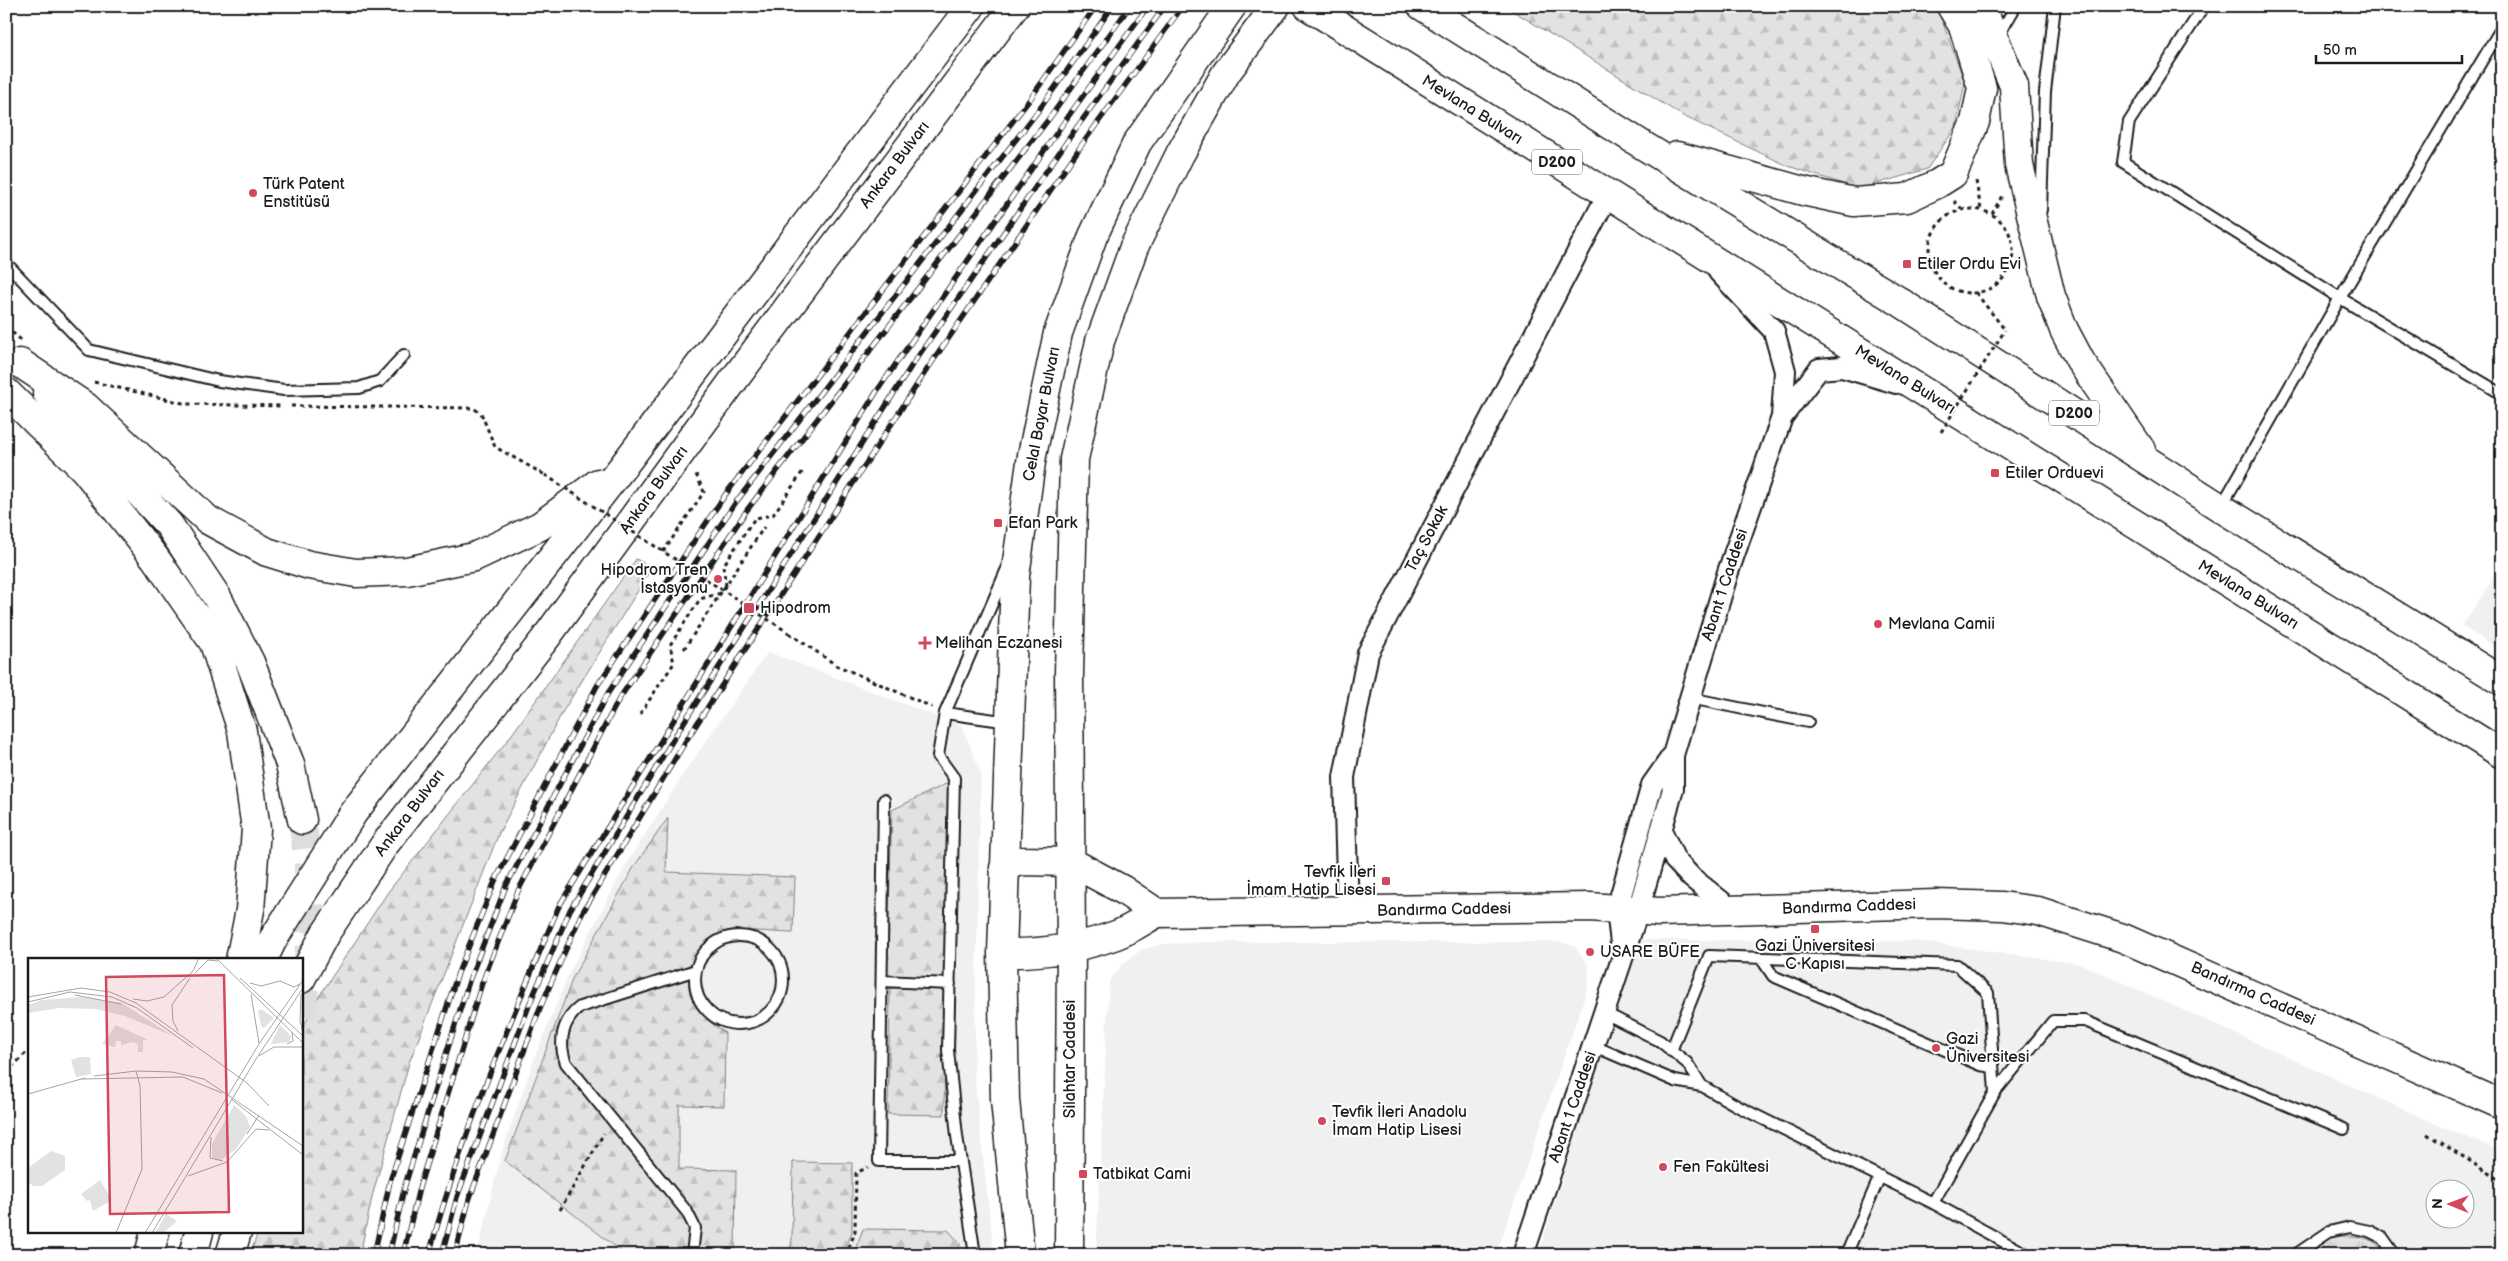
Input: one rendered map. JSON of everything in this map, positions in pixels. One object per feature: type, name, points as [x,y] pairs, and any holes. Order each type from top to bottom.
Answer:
[{"type":"main road","points":[[264,958],[272,940],[353,812],[624,464],[971,6]]},
{"type":"main road","name":"Ankara Bulvarı","points":[[302,977],[325,934],[385,844],[545,639],[730,385],[1015,6]]},
{"type":"main road","name":"Celal Bayar Bulvarı","points":[[1004,868],[1015,576],[1032,455],[1058,333],[1093,236],[1137,142],[1232,6]]},
{"type":"main road","points":[[1071,862],[1069,674],[1074,459],[1100,341],[1134,247],[1180,154],[1226,74],[1276,6]]},
{"type":"main road","name":"Mevlana Bulvarı","points":[[1308,6],[1414,75],[1608,194],[2502,754]]},
{"type":"main road","name":"D200","points":[[1422,6],[1644,146],[1897,300],[2221,508],[2502,681]]},
{"type":"main road","points":[[1644,146],[1803,191],[1854,202],[1908,198],[1953,174],[1975,122],[1982,88],[1963,26],[1951,6]]},
{"type":"main road","points":[[1981,6],[2014,86],[2019,165],[2051,296],[2064,330],[2081,362],[2148,460]]},
{"type":"main road","points":[[13,357],[86,406],[208,520],[266,552],[318,567],[356,573],[406,571],[474,557],[540,526],[624,464]]},
{"type":"main road","points":[[13,357],[170,525],[217,597],[250,662],[290,764],[302,820]]},
{"type":"main road","points":[[6,392],[85,470],[155,558],[214,643],[242,731],[256,829],[250,910],[240,958]]},
{"type":"main road","points":[[1020,1255],[1005,1100],[1002,953],[1004,868],[1020,860],[1071,862],[1123,890],[1157,913]]},
{"type":"main road","name":"Silahtar Caddesi","points":[[1068,1255],[1071,862]]},
{"type":"main road","name":"Bandırma Caddesi","points":[[1002,953],[1035,954],[1071,947],[1117,935],[1157,913],[1348,912],[1590,907],[1627,910],[1732,910],[1936,904],[2002,906],[2038,911],[2123,938],[2502,1105]]},
{"type":"main road","points":[[149,1255],[154,1234]]},
{"type":"main road","points":[[193,1255],[198,1234]]},
{"type":"main road","points":[[230,1255],[236,1234]]},
{"type":"street","name":"Taç Sokak","points":[[1348,912],[1344,777],[1368,653],[1608,194]]},
{"type":"street","name":"Abant 1 Caddesi","points":[[1627,910],[1661,830],[1673,789],[1673,755],[1728,572],[1782,417],[1785,371],[1774,332],[1699,251]]},
{"type":"street","name":"Abant 1 Caddesi","points":[[1782,417],[1819,369],[1842,367],[1924,392]]},
{"type":"street","name":"Abant 1 Caddesi","points":[[1523,1255],[1623,959],[1627,910],[1652,784],[1673,755]]},
{"type":"street","points":[[1661,830],[1675,860],[1692,878],[1732,910]]},
{"type":"lane","points":[[1995,41],[2016,6]]},
{"type":"lane","points":[[2039,249],[2045,92],[2056,6]]},
{"type":"lane","points":[[2204,6],[2128,122],[2123,162],[2340,298],[2502,394]]},
{"type":"lane","points":[[2221,508],[2340,298],[2502,27]]},
{"type":"lane","points":[[6,263],[89,350],[209,379],[251,387],[284,390],[359,388],[380,381],[404,355]]},
{"type":"lane","points":[[975,1255],[960,1161],[948,1050],[954,778],[938,756],[945,713],[1020,538]]},
{"type":"lane","points":[[1690,698],[1808,722]]},
{"type":"lane","points":[[945,713],[1010,722]]},
{"type":"lane","points":[[884,800],[879,1161],[960,1161]]},
{"type":"lane","points":[[692,1255],[695,1228],[687,1212],[566,1063],[562,1053],[562,1035],[570,1014],[580,1007],[602,998],[696,970],[702,957],[711,946],[723,939],[737,936],[751,938],[764,944],[774,954],[780,967],[782,981],[780,994],[773,1007],[762,1017],[748,1023],[734,1024],[720,1020],[708,1011],[699,999],[695,985],[696,970]]},
{"type":"lane","points":[[1671,1051],[1709,956],[1957,965],[1988,993],[1995,1092]]},
{"type":"lane","points":[[1761,958],[1773,976],[1980,1065],[1993,1067]]},
{"type":"lane","points":[[882,981],[950,984]]},
{"type":"lane","points":[[1605,1013],[1660,1041],[1687,1063],[1702,1086]]},
{"type":"lane","points":[[1933,1203],[1995,1092],[2053,1021],[2085,1020],[2344,1129]]},
{"type":"lane","points":[[1594,1046],[1675,1082],[1702,1086],[1933,1203],[2028,1255]]},
{"type":"lane","points":[[1846,1255],[1880,1176]]},
{"type":"lane","points":[[2295,1255],[2329,1232],[2350,1228],[2369,1231],[2383,1238],[2395,1255]]},
{"type":"path","points":[[1941,432],[2005,330],[1976,293],[1961,292],[1948,287],[1938,277],[1931,265],[1929,250],[1931,236],[1938,224],[1949,215],[1962,209],[1981,210],[1992,214],[2001,221],[2012,242],[2013,256],[2009,270],[2001,281],[1989,289],[1976,293]]},
{"type":"path","points":[[501,452],[545,475],[836,665],[945,713]]},
{"type":"path","points":[[726,586],[723,566],[755,518],[773,515],[803,471]]},
{"type":"path","points":[[664,552],[704,492]]},
{"type":"path","points":[[684,649],[764,527]]},
{"type":"path","points":[[640,714],[674,663],[670,645],[700,599],[722,592]]},
{"type":"path","points":[[6,1073],[28,1051]]},
{"type":"path","points":[[560,1210],[612,1119]]},
{"type":"path","points":[[2427,1134],[2502,1181]]},
{"type":"path","points":[[846,1255],[855,1232],[856,1173],[879,1161]]},
{"type":"path","points":[[2496,1255],[2502,1249]]},
{"type":"shaded area","points":[[2502,565],[2502,651],[2462,626]]},
{"type":"shaded area","points":[[768,652],[962,726],[981,773],[974,1074],[994,1255],[477,1255],[502,1151],[535,1057],[569,973],[628,861],[686,770]]},
{"type":"shaded area","name":"Gazi Üniversitesi","points":[[1639,940],[1914,941],[2081,964],[2456,1133],[2502,1151],[2502,1255],[1538,1255]]},
{"type":"shaded area","name":"Tevfik İleri Anadolu İmam Hatip Lisesi","points":[[1213,942],[1559,942],[1574,946],[1589,966],[1588,987],[1496,1255],[1096,1255],[1109,981],[1124,963],[1141,950],[1162,944]]},
{"type":"green space","points":[[1505,6],[1932,6],[1940,15],[1965,83],[1956,127],[1927,169],[1859,189],[1788,166],[1683,116]]},
{"type":"green space","points":[[636,559],[652,568],[562,713],[499,833],[409,1063],[372,1197],[360,1255],[250,1255],[257,1234],[302,1234],[302,1030],[316,1001],[388,892],[510,737]]},
{"type":"green space","points":[[950,782],[945,980],[887,979],[892,810]]},
{"type":"green space","points":[[668,818],[666,872],[795,877],[793,933],[724,932],[711,939],[702,948],[695,959],[691,971],[692,995],[698,1008],[709,1021],[725,1033],[724,1106],[679,1105],[679,1169],[736,1170],[735,1255],[626,1255],[505,1161],[573,977],[635,865]]},
{"type":"green space","points":[[890,988],[946,989],[944,1115],[888,1114]]},
{"type":"green space","points":[[793,1162],[852,1163],[852,1232],[843,1255],[789,1255],[792,1240]]},
{"type":"green space","points":[[863,1229],[948,1230],[960,1243],[959,1255],[853,1255]]},
{"type":"green space","points":[[2334,1236],[2357,1236],[2370,1240],[2376,1243],[2387,1255],[2306,1255]]},
{"type":"tunnel","points":[[302,820],[306,844],[310,918],[302,1010]]},
{"type":"railway","points":[[374,1255],[390,1181],[458,973],[495,881],[597,686],[725,495],[1030,99],[1096,6]]},
{"type":"railway","points":[[389,1255],[405,1185],[470,978],[506,886],[608,693],[736,502],[1041,107],[1113,6]]},
{"type":"railway","points":[[403,1255],[419,1188],[482,983],[518,891],[619,699],[747,510],[1051,116],[1130,6]]},
{"type":"railway","points":[[429,1255],[456,1166],[488,1078],[559,906],[877,391],[1062,125],[1148,6]]},
{"type":"railway","points":[[442,1255],[457,1197],[530,1003],[570,910],[677,733],[912,365],[1072,134],[1165,6]]},
{"type":"railway","points":[[455,1255],[469,1200],[540,1008],[581,915],[687,739],[924,374],[1083,143],[1183,6]]},
{"type":"place","name":"Türk Patent Enstitüsü","points":[[253,193]]},
{"type":"place","name":"Etiler Ordu Evi","points":[[1907,264]]},
{"type":"place","name":"Etiler Orduevi","points":[[1995,473]]},
{"type":"place","name":"Efan Park","points":[[998,523]]},
{"type":"place","name":"Hipodrom Tren İstasyonu","points":[[718,579]]},
{"type":"place","name":"Hipodrom","points":[[749,608]]},
{"type":"place","name":"Mevlana Camii","points":[[1878,624]]},
{"type":"place","name":"Melihan Eczanesi","points":[[925,643]]},
{"type":"place","name":"Tevfik İleri İmam Hatip Lisesi","points":[[1386,881]]},
{"type":"place","name":"Gazi Üniversitesi C Kapısı","points":[[1815,929]]},
{"type":"place","name":"USARE BÜFE","points":[[1590,952]]},
{"type":"place","name":"Gazi Üniversitesi","points":[[1936,1048]]},
{"type":"place","name":"Tevfik İleri Anadolu İmam Hatip Lisesi","points":[[1322,1121]]},
{"type":"place","name":"Fen Fakültesi","points":[[1663,1167]]},
{"type":"place","name":"Tatbikat Cami","points":[[1083,1174]]}]
